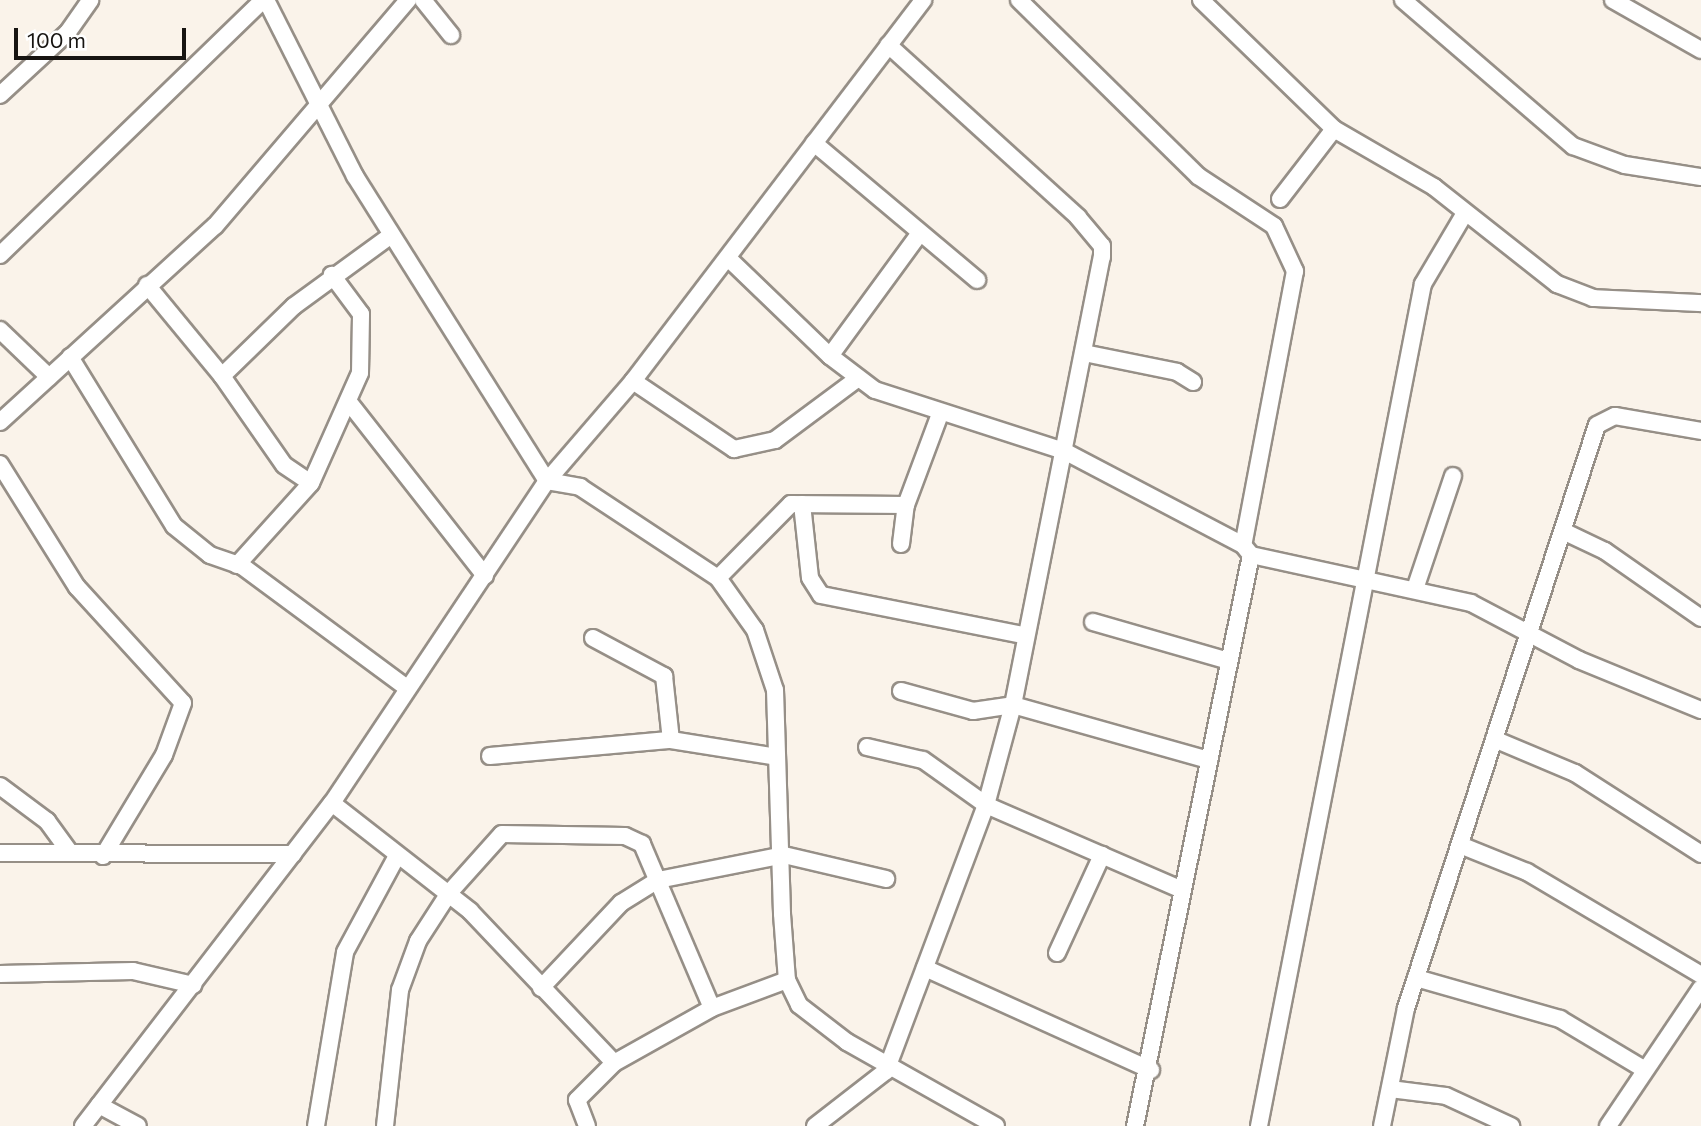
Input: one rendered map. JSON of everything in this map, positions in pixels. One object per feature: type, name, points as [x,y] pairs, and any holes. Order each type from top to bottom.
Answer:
[{"type":"street","points":[[0,95],[68,32],[90,0]]},
{"type":"street","points":[[0,255],[265,0],[390,236],[547,481],[580,487],[718,578],[765,652],[775,690],[784,855],[787,980],[799,1005],[888,1066],[996,1126]]},
{"type":"street","points":[[0,422],[147,285],[215,226],[250,178],[319,104],[408,0]]},
{"type":"street","points":[[423,0],[451,35]]},
{"type":"street","points":[[1019,0],[1198,176],[1275,226],[1287,246],[1295,271],[1229,661],[1180,889],[1150,1070],[1135,1126]]},
{"type":"street","points":[[1201,0],[1334,129],[1434,187],[1572,293],[1701,303]]},
{"type":"street","points":[[1403,0],[1573,146],[1625,164],[1701,177]]},
{"type":"street","points":[[1613,0],[1701,50]]},
{"type":"street","points":[[83,1126],[332,803],[547,481],[633,381],[814,144],[918,2]]},
{"type":"street","points":[[815,1126],[888,1066],[986,805],[1013,705],[1023,635],[1084,354],[1102,246],[888,45]]},
{"type":"street","points":[[1280,199],[1334,129]]},
{"type":"street","points":[[814,144],[977,280]]},
{"type":"street","points":[[1259,1126],[1363,575],[1423,284],[1465,213]]},
{"type":"street","points":[[830,356],[920,233]]},
{"type":"street","points":[[222,376],[332,275],[390,236]]},
{"type":"street","points":[[728,258],[830,356],[858,379],[940,414],[1063,451],[1247,550],[1416,586],[1471,603],[1527,632],[1701,710]]},
{"type":"street","points":[[237,565],[311,483],[348,401],[366,353],[365,328],[357,305],[332,275]]},
{"type":"street","points":[[147,285],[222,376],[284,465],[311,483]]},
{"type":"street","points":[[0,330],[49,377]]},
{"type":"street","points":[[1084,354],[1177,372],[1193,382]]},
{"type":"street","points":[[71,357],[174,526],[210,555],[237,565],[407,688]]},
{"type":"street","points":[[633,381],[734,449],[775,440],[858,379]]},
{"type":"street","points":[[348,401],[485,576]]},
{"type":"street","points":[[901,544],[906,505],[940,414]]},
{"type":"street","points":[[1382,1126],[1416,978],[1527,632],[1565,532],[1584,462],[1605,416],[1701,431]]},
{"type":"street","points":[[0,464],[77,587],[183,703],[164,755],[103,856]]},
{"type":"street","points":[[1416,586],[1453,476]]},
{"type":"street","points":[[718,578],[781,511],[802,504],[906,505]]},
{"type":"street","points":[[802,504],[810,578],[821,595],[1023,635]]},
{"type":"street","points":[[1565,532],[1605,551],[1701,618]]},
{"type":"street","points":[[1093,622],[1229,661]]},
{"type":"street","points":[[593,638],[664,676],[671,740]]},
{"type":"street","points":[[901,691],[973,711],[1013,705],[1209,760]]},
{"type":"street","points":[[1494,739],[1575,773],[1701,854]]},
{"type":"street","points":[[490,756],[671,740],[777,757]]},
{"type":"street","points":[[867,747],[923,760],[986,805],[1180,889]]},
{"type":"street","points":[[0,786],[47,821],[70,853]]},
{"type":"street","points":[[332,803],[397,856],[449,893],[614,1063]]},
{"type":"street","points":[[385,1126],[400,990],[418,941],[449,893],[502,834],[634,838],[658,880],[712,1008]]},
{"type":"street","points":[[1460,845],[1527,872],[1701,975]]},
{"type":"street","points":[[0,853],[103,856],[293,854]]},
{"type":"street","points":[[541,988],[626,898],[658,880],[784,855],[886,879]]},
{"type":"street","points":[[316,1126],[345,952],[397,856]]},
{"type":"street","points":[[1057,953],[1102,856]]},
{"type":"street","points":[[925,968],[1150,1070]]},
{"type":"street","points":[[0,974],[133,971],[193,985]]},
{"type":"street","points":[[1416,978],[1549,1014],[1642,1068]]},
{"type":"street","points":[[587,1126],[577,1100],[614,1063],[651,1047],[712,1008],[787,980]]},
{"type":"street","points":[[1608,1126],[1642,1068],[1701,988]]},
{"type":"street","points":[[1390,1089],[1446,1096],[1511,1126]]},
{"type":"street","points":[[99,1105],[138,1126]]}]
